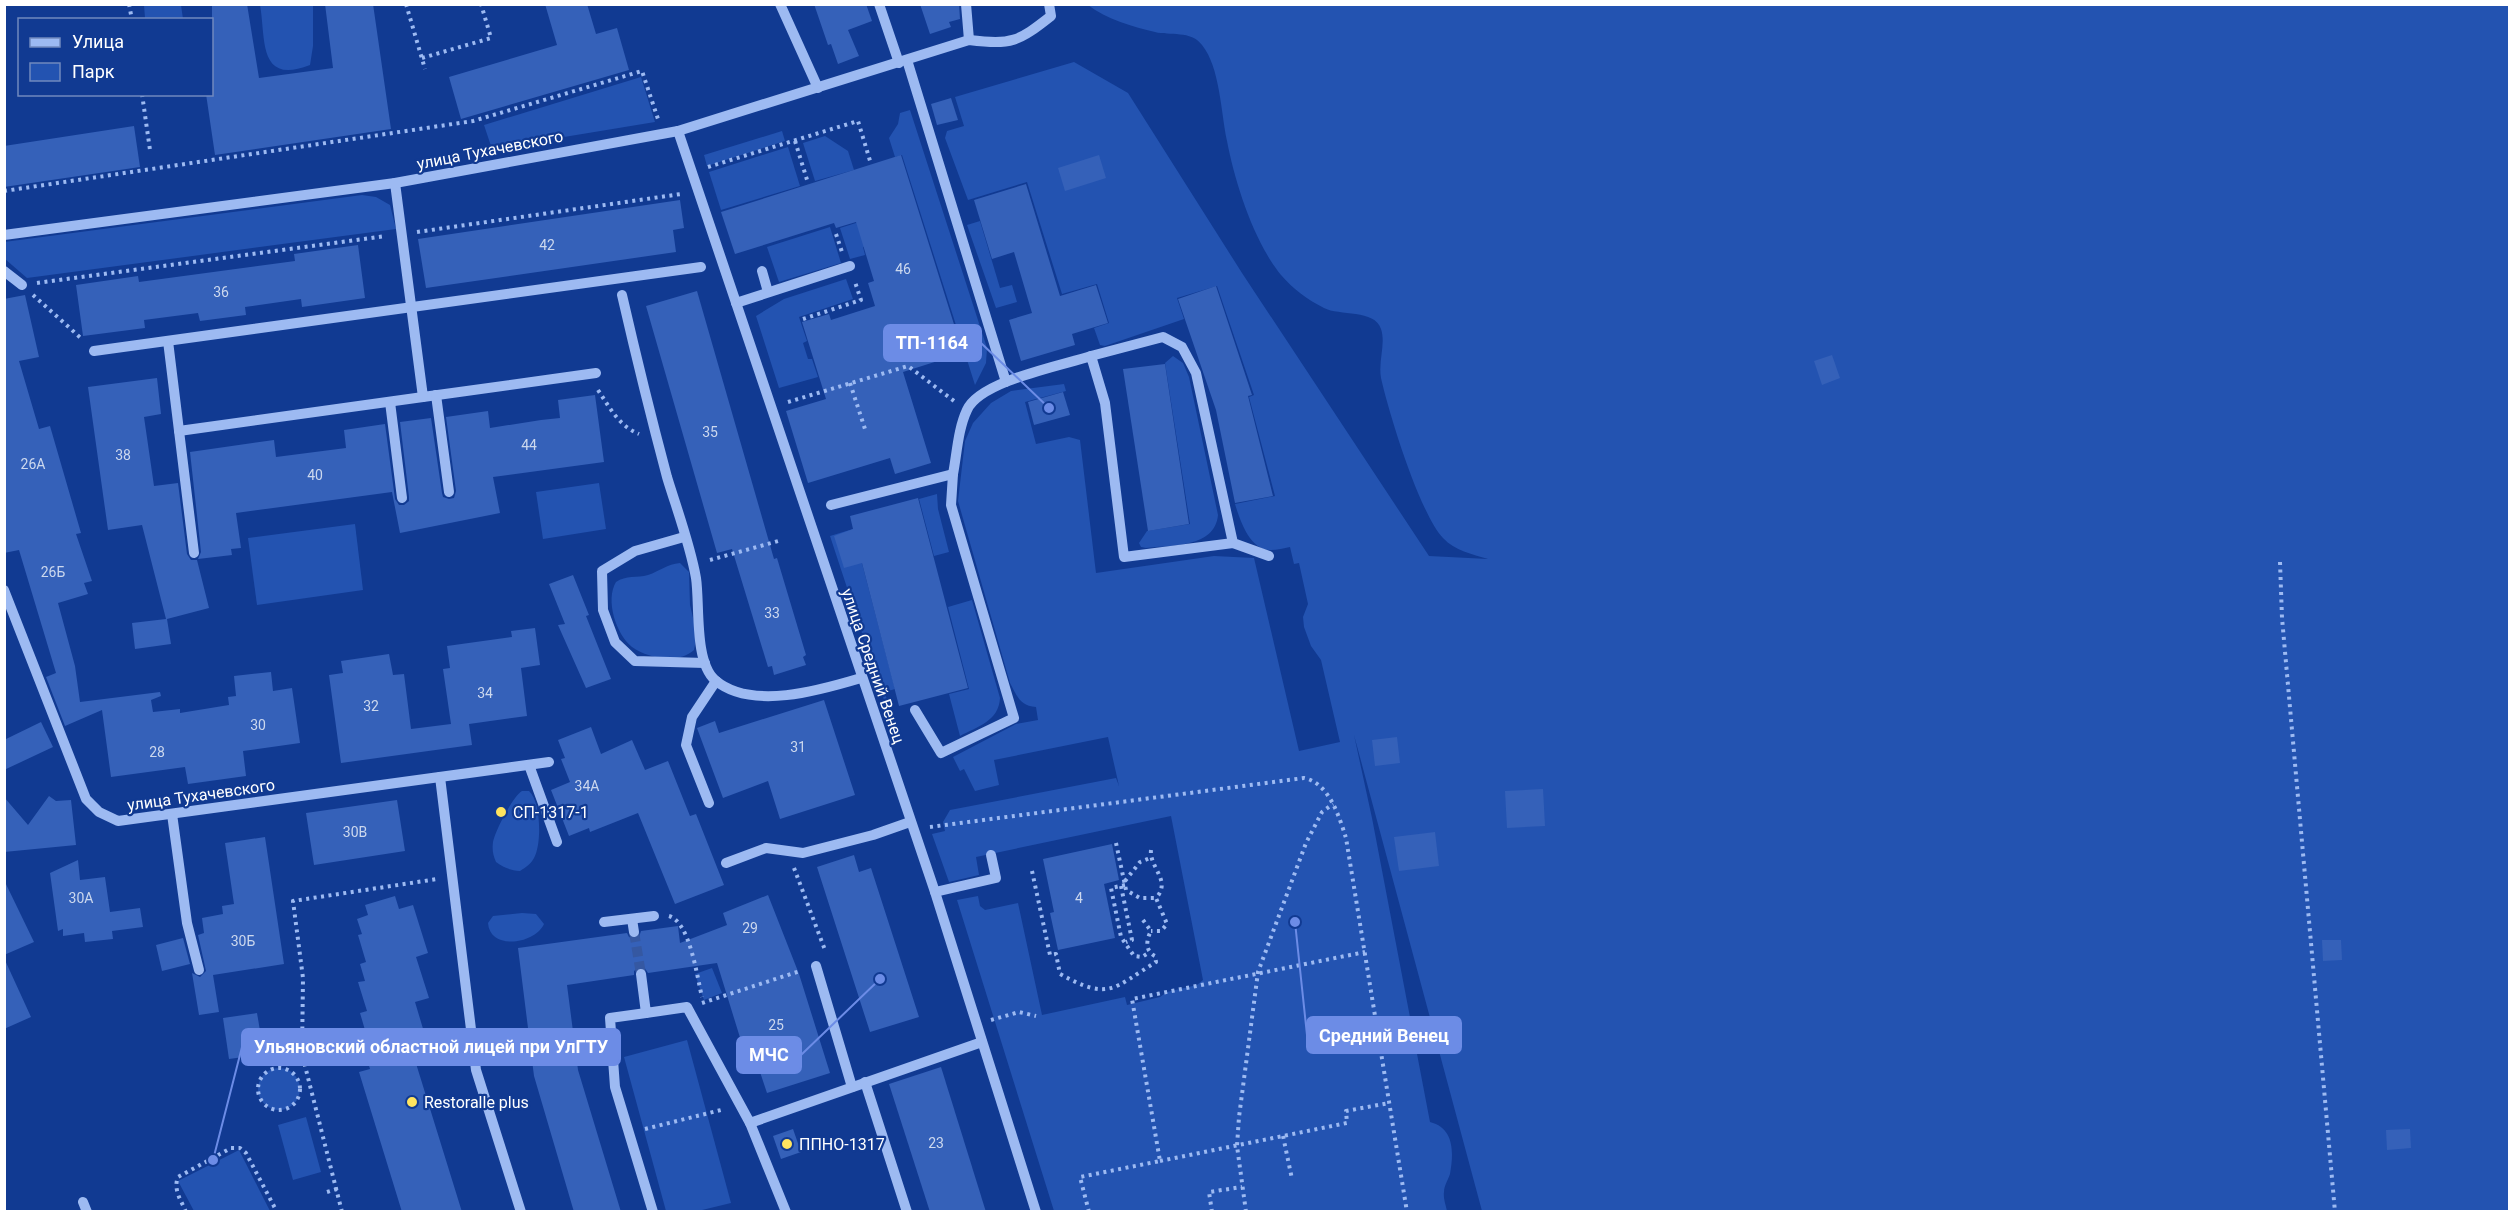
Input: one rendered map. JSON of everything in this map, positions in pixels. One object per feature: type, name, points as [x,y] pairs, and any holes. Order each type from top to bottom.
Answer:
[{"type":"street","points":[[780,4],[818,88]]},
{"type":"street","points":[[879,4],[903,62],[1006,382]]},
{"type":"street","points":[[966,4],[969,40],[1000,44],[1024,37],[1051,15],[1049,4]]},
{"type":"street","name":"улица Тухачевского","points":[[4,235],[395,183],[678,131],[969,40]]},
{"type":"street","name":"улица Средний Венец","points":[[678,131],[935,892],[1036,1212]]},
{"type":"street","points":[[395,183],[423,397]]},
{"type":"street","points":[[736,303],[850,266]]},
{"type":"street","points":[[94,351],[411,309],[701,267]]},
{"type":"street","points":[[4,271],[22,285]]},
{"type":"street","points":[[762,271],[768,292]]},
{"type":"street","points":[[622,295],[658,442],[692,565],[705,663],[716,681],[735,691],[764,696],[790,695],[861,678]]},
{"type":"street","points":[[915,710],[940,753],[1014,718],[951,505],[954,474],[966,411],[977,396],[1006,382],[1163,337],[1182,347],[1196,373],[1233,543]]},
{"type":"street","points":[[168,341],[194,552]]},
{"type":"street","points":[[1091,356],[1105,403],[1124,557],[1233,543],[1269,556]]},
{"type":"street","points":[[180,431],[592,374]]},
{"type":"street","points":[[436,395],[449,492]]},
{"type":"street","points":[[390,402],[402,498]]},
{"type":"street","points":[[831,506],[954,474]]},
{"type":"street","points":[[684,537],[635,551],[602,571],[603,610],[615,642],[635,661],[705,663]]},
{"type":"street","name":"улица Тухачевского","points":[[4,590],[86,799],[99,812],[117,821],[549,762]]},
{"type":"street","points":[[709,803],[686,745],[692,717],[716,681]]},
{"type":"street","points":[[529,765],[557,842]]},
{"type":"street","points":[[440,777],[476,1070],[521,1212]]},
{"type":"street","points":[[172,814],[187,923],[199,970]]},
{"type":"street","points":[[726,863],[766,848],[803,853],[912,826]]},
{"type":"street","points":[[935,892],[996,878],[992,855]]},
{"type":"street","points":[[604,922],[654,916]]},
{"type":"street","points":[[632,919],[634,932]]},
{"type":"street","points":[[816,966],[852,1087]]},
{"type":"street","points":[[641,974],[646,1013]]},
{"type":"street","points":[[653,1212],[615,1087],[610,1018],[687,1007],[750,1123],[786,1212]]},
{"type":"street","points":[[750,1123],[982,1042]]},
{"type":"street","points":[[865,1083],[907,1212]]},
{"type":"path","points":[[406,4],[425,69]]},
{"type":"path","points":[[422,58],[491,38],[481,4]]},
{"type":"path","points":[[4,190],[473,121],[642,71],[662,133]]},
{"type":"path","points":[[142,96],[150,150]]},
{"type":"path","points":[[22,285],[681,194],[676,177],[858,121],[871,165]]},
{"type":"path","points":[[795,141],[808,183]]},
{"type":"path","points":[[803,319],[861,300],[850,266]]},
{"type":"path","points":[[22,285],[94,351]]},
{"type":"path","points":[[788,402],[908,366],[966,411]]},
{"type":"path","points":[[592,374],[615,417],[628,430],[658,442]]},
{"type":"path","points":[[850,383],[865,429]]},
{"type":"path","points":[[692,565],[782,540]]},
{"type":"path","points":[[2280,562],[2282,618],[2336,1212]]},
{"type":"path","points":[[912,826],[1304,778],[1314,780],[1333,804],[1346,838],[1407,1212]]},
{"type":"path","points":[[1246,1212],[1237,1146],[1258,972],[1306,843],[1322,812],[1333,804]]},
{"type":"path","points":[[1116,843],[1132,940],[1126,942]]},
{"type":"path","points":[[1151,849],[1150,858],[1162,882],[1161,891],[1156,898]]},
{"type":"path","points":[[687,1007],[816,966],[826,949],[788,851]]},
{"type":"path","points":[[1150,858],[1140,862],[1123,884],[1111,888],[1121,937],[1134,956],[1142,957],[1150,952]]},
{"type":"path","points":[[1032,871],[1050,955],[1056,954],[1060,974],[1089,989],[1108,989],[1156,962],[1147,942],[1151,931]]},
{"type":"path","points":[[342,1212],[302,1054],[303,978],[293,901],[453,876]]},
{"type":"path","points":[[1123,884],[1134,897],[1156,898]]},
{"type":"path","points":[[1151,931],[1161,931],[1167,924],[1156,898]]},
{"type":"path","points":[[654,916],[667,915],[677,918],[685,930],[704,1002]]},
{"type":"path","points":[[1143,920],[1151,931]]},
{"type":"path","points":[[1160,1161],[1132,999],[1365,952]]},
{"type":"path","points":[[976,1025],[1020,1012],[1036,1016]]},
{"type":"path","points":[[276,1068],[291,1071],[299,1083],[300,1090],[295,1104],[282,1111],[269,1109],[263,1105],[257,1093],[263,1074],[276,1068]]},
{"type":"path","points":[[299,1083],[309,1080]]},
{"type":"path","points":[[1089,1212],[1080,1178],[1347,1123],[1346,1112],[1389,1103]]},
{"type":"path","points":[[629,1133],[740,1105]]},
{"type":"path","points":[[1283,1136],[1292,1179]]},
{"type":"path","points":[[186,1212],[178,1194],[176,1184],[178,1177],[231,1148],[236,1148],[246,1153],[277,1212]]},
{"type":"path","points":[[1212,1212],[1209,1192],[1242,1187]]},
{"type":"path","points":[[327,1192],[337,1189]]},
{"type":"green space","points":[[144,5],[181,5],[183,18],[145,18]]},
{"type":"green space","points":[[260,5],[313,5],[313,46],[310,65],[293,70],[281,69],[272,64],[264,44]]},
{"type":"green space","points":[[1088,5],[2509,5],[2509,1211],[1482,1211],[1354,735],[1430,1122],[1444,1130],[1451,1142],[1450,1174],[1444,1194],[1447,1211],[1054,1211],[957,900],[978,896],[980,906],[985,910],[1018,903],[1042,1015],[1125,997],[1127,1005],[1197,985],[1203,980],[1171,816],[976,857],[979,875],[949,882],[932,834],[945,831],[943,822],[950,810],[1116,778],[1119,786],[1108,737],[994,760],[999,785],[975,791],[964,769],[960,771],[953,757],[1016,724],[1038,720],[1036,707],[1026,705],[1017,696],[1010,683],[958,501],[965,441],[973,423],[991,403],[1011,391],[1064,384],[1066,391],[1025,402],[1036,444],[1069,437],[1080,440],[1096,573],[1214,556],[1254,558],[1299,751],[1340,742],[1321,660],[1311,646],[1304,627],[1303,617],[1308,604],[1299,563],[1294,564],[1290,547],[1271,550],[1257,545],[1247,533],[1235,504],[1275,496],[1249,397],[1254,395],[1217,286],[1177,298],[1184,319],[1105,346],[1100,345],[1094,328],[1109,323],[1097,284],[1062,294],[1027,182],[968,200],[945,138],[947,131],[964,126],[955,97],[1074,62],[1128,93],[1242,273],[1429,556],[1488,559],[1464,552],[1443,538],[1425,508],[1406,463],[1385,394],[1380,372],[1382,335],[1377,323],[1372,318],[1324,308],[1307,298],[1281,275],[1262,246],[1235,175],[1213,65],[1202,45],[1186,35],[1155,32],[1120,22]]},
{"type":"green space","points":[[641,77],[655,122],[492,149],[484,125]]},
{"type":"green space","points":[[910,110],[987,348],[986,363],[975,385],[902,155],[895,157],[889,138],[898,124],[900,113]]},
{"type":"green space","points":[[782,131],[785,141],[707,166],[704,155]]},
{"type":"green space","points":[[825,136],[848,151],[854,170],[815,181],[803,143]]},
{"type":"green space","points":[[788,147],[800,186],[721,210],[709,172]]},
{"type":"green space","points":[[362,195],[376,197],[390,205],[396,229],[27,278],[5,259],[4,242]]},
{"type":"green space","points":[[875,217],[882,241],[863,247],[865,255],[850,259],[840,228]]},
{"type":"green space","points":[[980,221],[1000,288],[1012,285],[1017,302],[996,308],[967,225]]},
{"type":"green space","points":[[830,227],[841,263],[779,282],[767,247]]},
{"type":"green space","points":[[846,279],[853,299],[799,317],[807,341],[803,343],[808,359],[812,359],[818,377],[779,388],[756,316],[784,299]]},
{"type":"green space","points":[[1173,356],[1183,363],[1189,377],[1218,515],[1215,526],[1209,534],[1200,539],[1179,545],[1146,548],[1141,547],[1139,543],[1147,531],[1190,524],[1165,363]]},
{"type":"green space","points":[[599,483],[606,529],[543,539],[536,492]]},
{"type":"green space","points":[[937,494],[938,509],[949,552],[934,556],[919,499]]},
{"type":"green space","points":[[355,524],[363,590],[257,605],[248,538]]},
{"type":"green space","points":[[853,529],[895,689],[885,692],[889,709],[885,703],[830,536]]},
{"type":"green space","points":[[680,563],[689,572],[690,605],[697,635],[694,650],[680,657],[655,657],[632,647],[621,634],[612,607],[613,589],[616,582],[620,580],[648,575]]},
{"type":"green space","points":[[972,600],[1000,698],[999,706],[991,718],[960,736],[949,694],[969,689],[948,607]]},
{"type":"green space","points":[[522,791],[529,791],[533,796],[538,813],[539,833],[534,858],[520,871],[496,862],[493,855],[493,842],[505,814]]},
{"type":"green space","points":[[536,914],[544,924],[532,936],[513,942],[496,938],[491,932],[488,923],[493,916]]},
{"type":"green space","points":[[712,968],[722,993],[704,1000],[695,974]]},
{"type":"green space","points":[[687,1040],[731,1203],[698,1211],[666,1211],[624,1057]]},
{"type":"green space","points":[[279,1068],[287,1069],[294,1074],[299,1081],[299,1097],[294,1104],[287,1109],[279,1110],[271,1109],[264,1104],[259,1097],[258,1089],[259,1081],[264,1074],[271,1069]]},
{"type":"green space","points":[[306,1117],[321,1172],[293,1180],[278,1125]]},
{"type":"green space","points":[[239,1150],[270,1211],[194,1211],[178,1181]]},
{"type":"building","points":[[212,4],[247,4],[259,78],[333,68],[325,4],[373,4],[391,129],[215,155],[206,96],[213,96]]},
{"type":"building","points":[[545,4],[587,4],[596,34],[617,28],[629,70],[461,119],[449,77],[557,45]]},
{"type":"building","points":[[814,4],[866,4],[872,21],[848,30],[859,56],[838,64],[831,44],[828,45]]},
{"type":"building","points":[[920,4],[959,4],[960,19],[949,22],[951,27],[930,34]]},
{"type":"building","points":[[951,98],[958,120],[937,125],[931,104]]},
{"type":"building","points":[[134,126],[140,167],[4,187],[4,146]]},
{"type":"building","points":[[901,155],[963,353],[903,372],[931,463],[895,474],[890,458],[808,483],[786,411],[826,399],[802,322],[829,314],[831,320],[875,306],[868,283],[874,281],[856,222],[836,228],[834,223],[735,254],[721,212]]},
{"type":"building","points":[[1099,155],[1106,178],[1065,191],[1058,168]]},
{"type":"building","points":[[1026,184],[1060,296],[1096,285],[1108,323],[1072,334],[1075,345],[1021,361],[1009,320],[1032,313],[1014,252],[992,259],[974,200]]},
{"type":"building","points":[[680,200],[684,228],[673,230],[676,252],[426,288],[418,239]]},
{"type":"building","points":[[358,245],[365,298],[302,307],[301,299],[245,307],[246,315],[200,321],[198,313],[144,320],[145,328],[83,336],[76,285],[138,276],[139,282],[295,261],[294,254]]},
{"type":"building","points":[[1216,286],[1252,395],[1248,396],[1273,496],[1235,503],[1216,410],[1178,299]]},
{"type":"building","points":[[697,291],[774,559],[777,558],[806,655],[803,657],[806,665],[774,675],[772,666],[768,667],[732,549],[717,553],[646,306]]},
{"type":"building","points":[[25,295],[39,357],[19,361],[39,429],[50,426],[81,533],[76,534],[92,581],[84,583],[88,594],[58,603],[75,666],[80,702],[160,692],[161,696],[151,700],[153,712],[180,709],[180,713],[229,705],[228,697],[236,696],[234,676],[271,672],[273,691],[292,688],[300,743],[243,751],[246,776],[188,784],[185,767],[111,777],[102,710],[65,726],[46,677],[56,673],[19,550],[4,553],[4,299]]},
{"type":"building","points":[[1832,355],[1840,378],[1822,385],[1814,361]]},
{"type":"building","points":[[1165,364],[1189,524],[1148,531],[1123,369]]},
{"type":"building","points":[[157,378],[161,414],[144,417],[154,486],[178,483],[187,554],[191,560],[197,560],[209,608],[167,619],[171,644],[135,649],[132,623],[166,619],[142,525],[108,530],[88,387]]},
{"type":"building","points":[[1063,392],[1070,415],[1034,425],[1028,402]]},
{"type":"building","points":[[595,395],[604,462],[493,477],[500,513],[400,533],[392,492],[236,513],[241,548],[231,549],[232,555],[198,559],[201,552],[190,452],[274,440],[276,457],[346,448],[344,430],[385,424],[395,499],[399,505],[404,505],[409,501],[409,497],[400,422],[431,418],[442,493],[443,497],[449,499],[454,498],[456,491],[446,417],[488,411],[490,428],[560,418],[558,400]]},
{"type":"building","points":[[918,498],[968,688],[899,706],[862,563],[844,568],[834,536],[853,529],[850,516]]},
{"type":"building","points":[[573,575],[589,615],[586,616],[611,679],[586,688],[558,625],[565,624],[549,584]]},
{"type":"building","points":[[535,628],[540,665],[521,668],[527,716],[469,724],[472,745],[341,763],[329,675],[343,673],[341,661],[389,654],[393,675],[404,674],[411,729],[451,724],[443,669],[450,668],[447,646],[512,637],[511,631]]},
{"type":"building","points":[[824,700],[855,795],[780,819],[768,781],[723,798],[697,728],[715,721],[719,733]]},
{"type":"building","points":[[41,722],[53,747],[4,770],[4,740]]},
{"type":"building","points":[[591,727],[601,754],[632,740],[645,770],[668,761],[690,816],[696,814],[724,885],[675,904],[638,813],[590,832],[589,828],[569,836],[551,790],[570,782],[561,759],[565,758],[558,740]]},
{"type":"building","points":[[1397,737],[1400,763],[1375,766],[1372,740]]},
{"type":"building","points":[[1543,789],[1545,826],[1507,828],[1505,791]]},
{"type":"building","points":[[49,796],[56,801],[71,800],[76,845],[4,852],[4,797],[28,825]]},
{"type":"building","points":[[397,800],[405,851],[314,865],[306,813]]},
{"type":"building","points":[[1435,832],[1439,866],[1399,871],[1394,837]]},
{"type":"building","points":[[265,837],[284,964],[213,975],[219,1012],[199,1015],[192,973],[200,977],[206,971],[198,935],[204,933],[202,918],[223,914],[222,906],[234,904],[225,843]]},
{"type":"building","points":[[1112,844],[1119,880],[1104,884],[1115,938],[1058,950],[1050,913],[1054,912],[1043,859]]},
{"type":"building","points":[[854,855],[859,872],[871,868],[919,1017],[870,1032],[817,867]]},
{"type":"building","points":[[78,860],[80,880],[105,877],[110,912],[140,908],[143,927],[112,931],[113,939],[85,942],[84,933],[63,936],[63,929],[58,931],[50,873]]},
{"type":"building","points":[[4,880],[34,942],[4,955]]},
{"type":"building","points":[[768,895],[799,974],[830,1073],[767,1093],[754,1054],[746,1057],[717,963],[648,973],[644,967],[639,967],[634,971],[634,975],[567,985],[578,1070],[621,1212],[574,1212],[534,1076],[518,948],[627,933],[629,937],[635,939],[639,937],[641,931],[678,926],[680,943],[727,925],[723,913]]},
{"type":"building","points":[[395,896],[399,909],[413,905],[428,953],[416,957],[429,998],[415,1002],[430,1052],[414,1057],[462,1212],[402,1212],[359,1072],[370,1069],[359,1032],[365,1030],[360,1013],[367,1011],[358,982],[365,981],[360,964],[366,962],[358,935],[362,934],[357,919],[368,915],[365,905]]},
{"type":"building","points":[[183,938],[190,964],[162,971],[156,945]]},
{"type":"building","points":[[2322,940],[2341,940],[2342,960],[2323,961]]},
{"type":"building","points":[[4,958],[31,1017],[4,1029]]},
{"type":"building","points":[[257,1013],[264,1054],[229,1059],[223,1018]]},
{"type":"building","points":[[941,1067],[986,1212],[930,1212],[889,1084]]},
{"type":"building","name":"ППНО-1317","points":[[793,1129],[801,1152],[781,1159],[773,1136]]},
{"type":"building","points":[[2410,1129],[2411,1148],[2387,1150],[2386,1130]]},
{"type":"tunnel","points":[[634,932],[641,974]]},
{"type":"place","name":"ТП-1164","points":[[1049,408]]},
{"type":"place","name":"СП-1317-1","points":[[501,812]]},
{"type":"place","name":"Средний Венец","points":[[1295,922]]},
{"type":"place","name":"МЧС","points":[[880,979]]},
{"type":"place","name":"Restoralle plus","points":[[412,1102]]},
{"type":"place","name":"ППНО-1317","points":[[787,1144]]},
{"type":"place","name":"Ульяновский областной лицей при УлГТУ","points":[[213,1160]]}]
